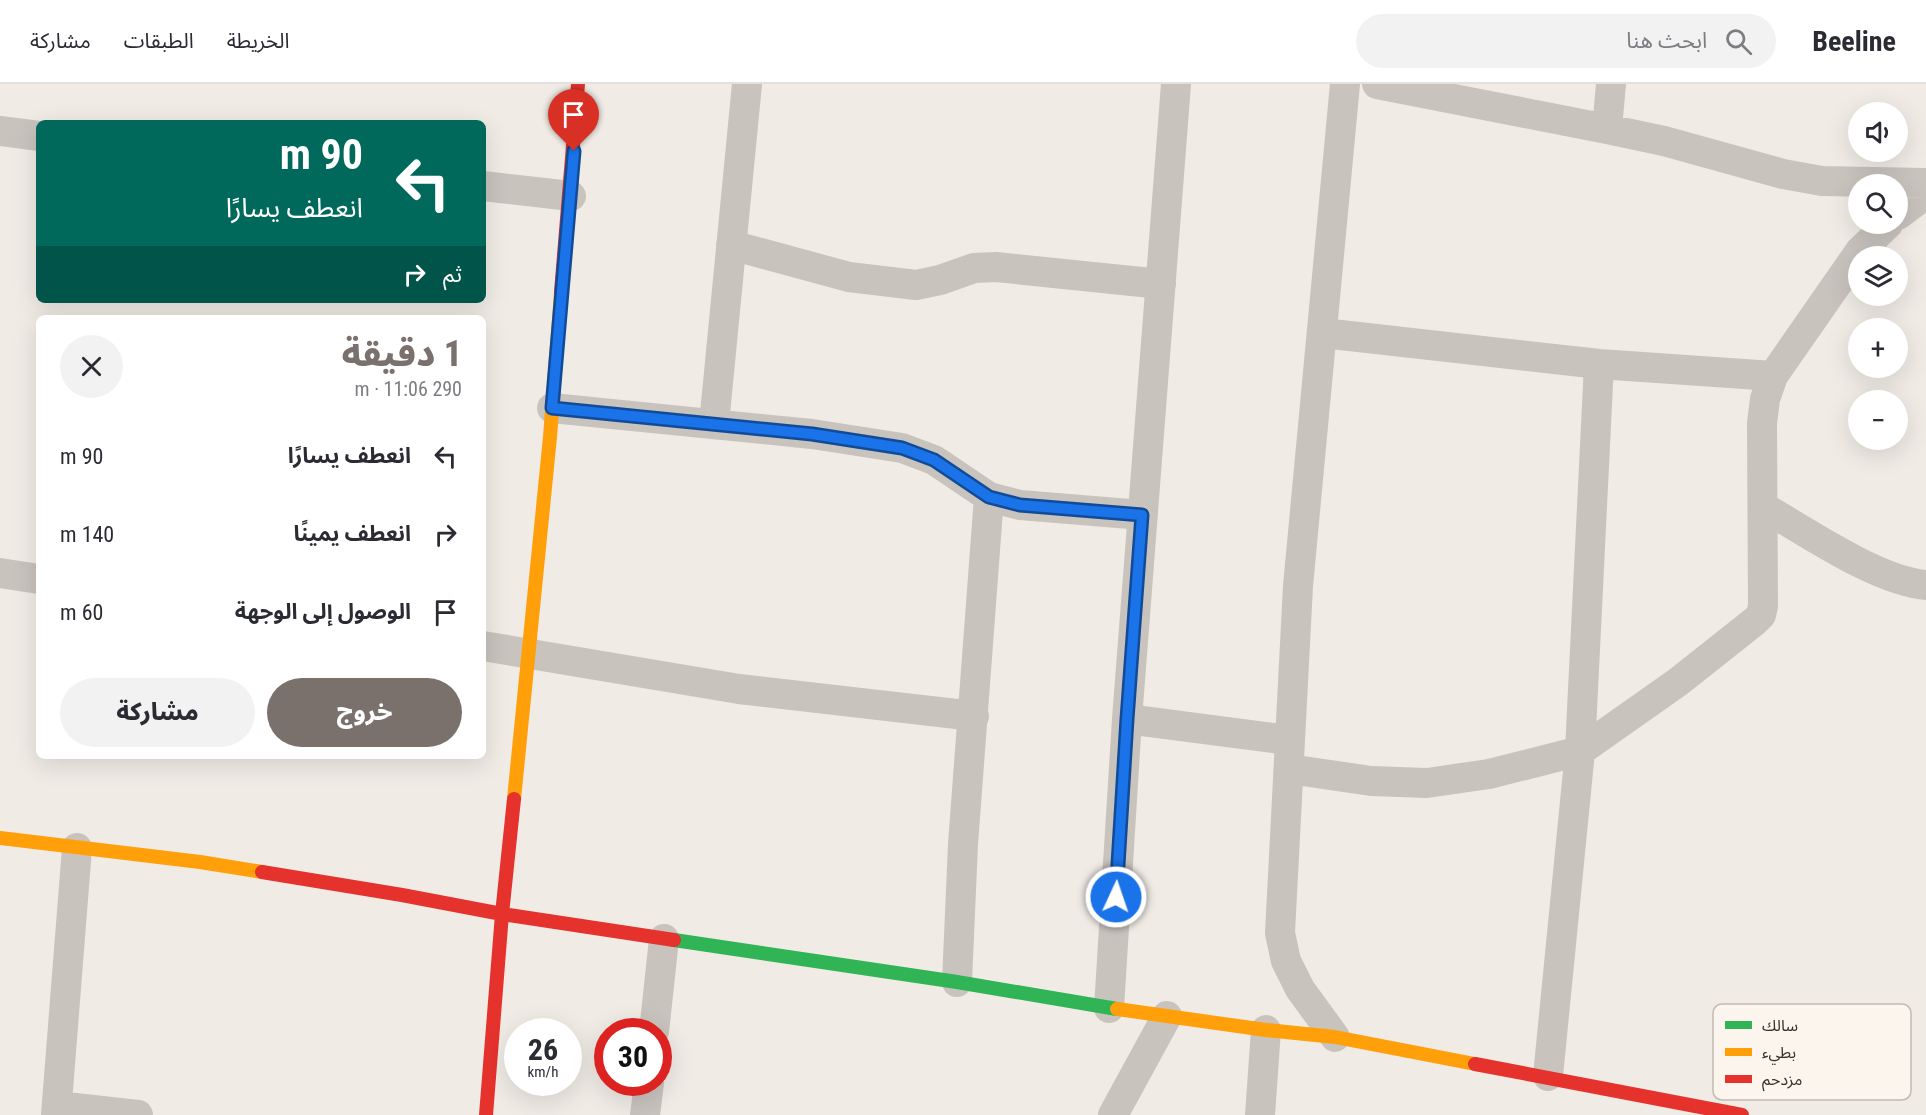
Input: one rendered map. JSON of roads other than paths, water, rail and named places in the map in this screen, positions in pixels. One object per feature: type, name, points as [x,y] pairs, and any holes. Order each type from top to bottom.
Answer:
[{"type":"street","points":[[486,1115],[502,914],[571,196],[578,84]]},
{"type":"street","points":[[714,424],[747,84]]},
{"type":"street","points":[[1110,1008],[1127,719],[1176,84]]},
{"type":"street","points":[[1335,1037],[1295,979],[1286,961],[1280,933],[1298,586],[1345,84]]},
{"type":"street","points":[[1377,84],[1664,141],[1783,174],[1822,181],[1926,183]]},
{"type":"street","points":[[1607,129],[1611,84]]},
{"type":"street","points":[[0,131],[36,136]]},
{"type":"street","points":[[486,186],[571,196]]},
{"type":"street","points":[[1908,208],[1926,194]]},
{"type":"street","points":[[1127,719],[1289,754],[1371,781],[1426,783],[1489,774],[1580,751],[1678,682],[1761,615],[1763,606],[1762,423],[1765,399],[1773,376],[1854,260],[1879,234]]},
{"type":"street","points":[[731,245],[849,277],[916,285],[940,280],[974,268],[996,267],[1161,284]]},
{"type":"street","points":[[1323,333],[1599,364],[1773,376]]},
{"type":"street","points":[[1548,1076],[1580,751],[1599,364]]},
{"type":"street","points":[[552,408],[812,434],[902,448],[934,460],[989,497],[1020,505],[1142,515]]},
{"type":"street","points":[[957,982],[963,844],[989,497]]},
{"type":"street","points":[[1763,507],[1872,569],[1918,585],[1926,585]]},
{"type":"street","points":[[0,573],[36,579]]},
{"type":"street","points":[[486,646],[739,689],[974,716]]},
{"type":"street","points":[[0,838],[200,862],[502,914],[957,982],[1110,1008],[1266,1030],[1335,1037],[1742,1115]]},
{"type":"street","points":[[77,848],[56,1110],[138,1115]]},
{"type":"street","points":[[656,1018],[664,939]]},
{"type":"street","points":[[1113,1115],[1167,1016]]},
{"type":"street","points":[[1260,1115],[1266,1030]]},
{"type":"street","points":[[645,1115],[647,1096]]}]
